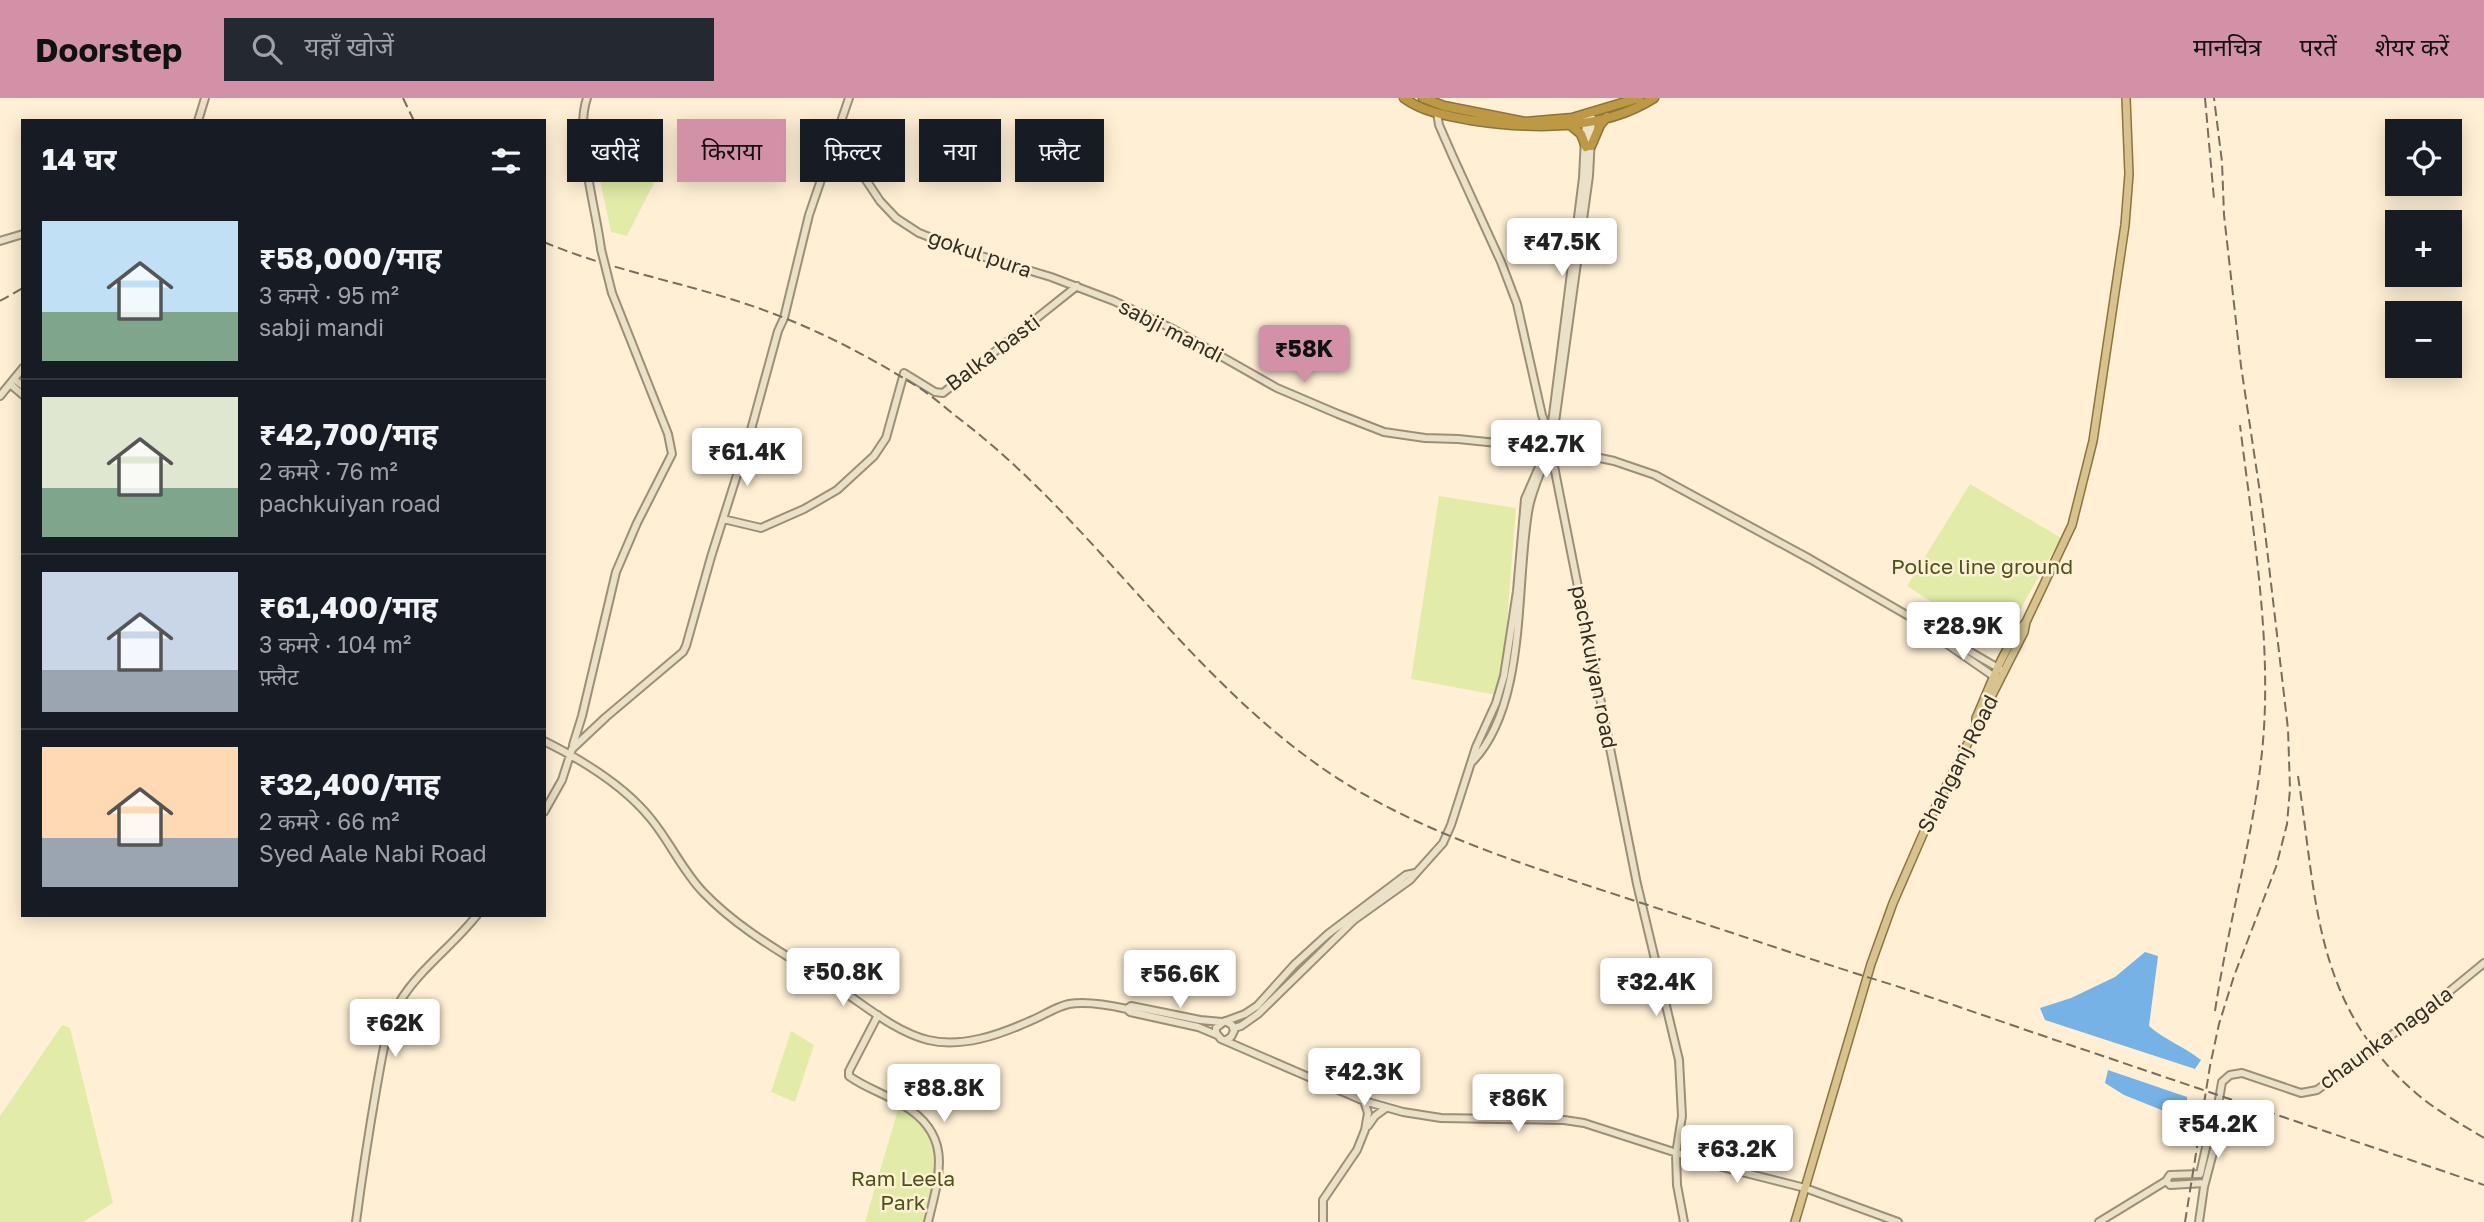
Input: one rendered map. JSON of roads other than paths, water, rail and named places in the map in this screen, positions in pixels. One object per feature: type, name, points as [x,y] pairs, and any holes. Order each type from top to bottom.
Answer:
[{"type":"highway","points":[[1405,98],[1415,105],[1438,105],[1525,122],[1607,117],[1636,108],[1654,98]]},
{"type":"highway","points":[[1423,98],[1438,105],[1524,127],[1569,124],[1639,98]]},
{"type":"highway","points":[[1569,124],[1581,134],[1588,146],[1607,117]]},
{"type":"main road","points":[[199,119],[205,98]]},
{"type":"main road","points":[[546,808],[562,780],[582,716],[616,572],[672,454],[668,434],[612,292],[601,249],[584,136],[582,112],[587,98]]},
{"type":"main road","points":[[842,119],[849,98]]},
{"type":"main road","name":"Shahganj Road","points":[[1795,1222],[1888,914],[1930,818],[1976,726],[1976,718],[2072,525],[2093,441],[2125,225],[2129,174],[2126,98]]},
{"type":"main road","points":[[1438,105],[1440,125],[1452,157],[1501,262],[1517,304],[1542,415],[1548,430],[1552,432]]},
{"type":"main road","points":[[1226,1040],[1354,920],[1390,896],[1428,862],[1443,844],[1472,762],[1490,736],[1501,710],[1513,642],[1528,499],[1549,448],[1552,432],[1583,197],[1589,117]]},
{"type":"main road","points":[[571,752],[606,717],[685,649],[784,318],[820,182]]},
{"type":"main road","name":"gokul pura","points":[[867,182],[896,218],[919,233],[968,252],[1077,286]]},
{"type":"main road","points":[[0,241],[21,235]]},
{"type":"main road","name":"Balka basti","points":[[723,519],[761,528],[804,509],[837,490],[874,456],[887,438],[904,373],[935,392],[943,393],[1077,286]]},
{"type":"main road","name":"sabji mandi","points":[[1077,286],[1161,323],[1290,394],[1384,432],[1549,448],[1615,461],[1655,475],[1810,559],[1931,630]]},
{"type":"main road","points":[[0,396],[21,371]]},
{"type":"main road","points":[[12,382],[21,385]]},
{"type":"main road","points":[[12,382],[21,393]]},
{"type":"main road","name":"pachkuiyan road","points":[[1549,448],[1637,884],[1679,1060],[1682,1116],[1676,1154],[1684,1222]]},
{"type":"main road","points":[[1931,630],[1939,632],[2001,670]]},
{"type":"main road","points":[[1931,630],[1997,679]]},
{"type":"main road","points":[[546,742],[571,752],[634,801],[649,817],[700,889],[727,914],[765,943],[878,1015],[930,1041],[981,1040],[1069,1004],[1083,1003],[1127,1009],[1130,1012],[1198,1027],[1364,1101],[1386,1108],[1441,1118],[1564,1120],[1605,1129],[1676,1154],[1805,1188],[1898,1222]]},
{"type":"main road","points":[[1217,1035],[1216,1028],[1257,1006],[1294,965],[1328,934],[1406,875],[1415,873]]},
{"type":"main road","points":[[356,1222],[382,1056],[393,1016],[401,1001],[433,961],[475,917]]},
{"type":"main road","name":"chaunka nagala","points":[[2199,1222],[2215,1145],[2214,1129],[2222,1083],[2230,1074],[2242,1073],[2301,1093],[2317,1090],[2440,1000],[2484,963]]},
{"type":"main road","points":[[1127,1009],[1131,1006],[1199,1020],[1224,1022],[1244,1048]]},
{"type":"main road","points":[[878,1015],[849,1071],[849,1076],[904,1106],[930,1127],[939,1150],[928,1222]]},
{"type":"main road","points":[[1364,1101],[1368,1113],[1366,1130]]},
{"type":"main road","points":[[1324,1222],[1323,1200],[1327,1191],[1357,1150],[1375,1116],[1386,1108]]},
{"type":"main road","points":[[2099,1222],[2166,1181],[2170,1175],[2200,1174],[2207,1143],[2214,1129]]},
{"type":"main road","points":[[2166,1181],[2170,1185],[2205,1183]]},
{"type":"water","points":[[2145,952],[2158,956],[2149,1026],[2201,1060],[2195,1069],[2045,1020],[2040,1008],[2071,998],[2115,977]]},
{"type":"water","points":[[2108,1070],[2187,1097],[2187,1108],[2164,1111],[2124,1095],[2105,1083]]},
{"type":"railway","points":[[403,98],[413,119]]},
{"type":"railway","points":[[2205,98],[2214,199]]},
{"type":"railway","points":[[2185,1222],[2219,1024],[2234,976],[2276,867],[2287,824],[2290,789],[2288,729],[2262,506],[2241,366],[2214,98]]},
{"type":"railway","points":[[546,243],[591,259],[758,308],[849,347],[919,388],[1010,461],[1059,509],[1200,662],[1250,710],[1302,754],[1360,792],[1424,825],[1524,864],[1932,998],[2484,1185]]},
{"type":"railway","points":[[0,301],[21,289]]},
{"type":"railway","points":[[2215,1011],[2250,834],[2264,728],[2262,614],[2240,425]]},
{"type":"railway","points":[[2298,776],[2310,865],[2326,948],[2339,987],[2357,1024],[2383,1060],[2417,1094],[2484,1138]]},
{"type":"park label","name":"Police line ground","points":[[1982,567]]},
{"type":"park label","name":"Ram Leela Park","points":[[903,1191]]}]
